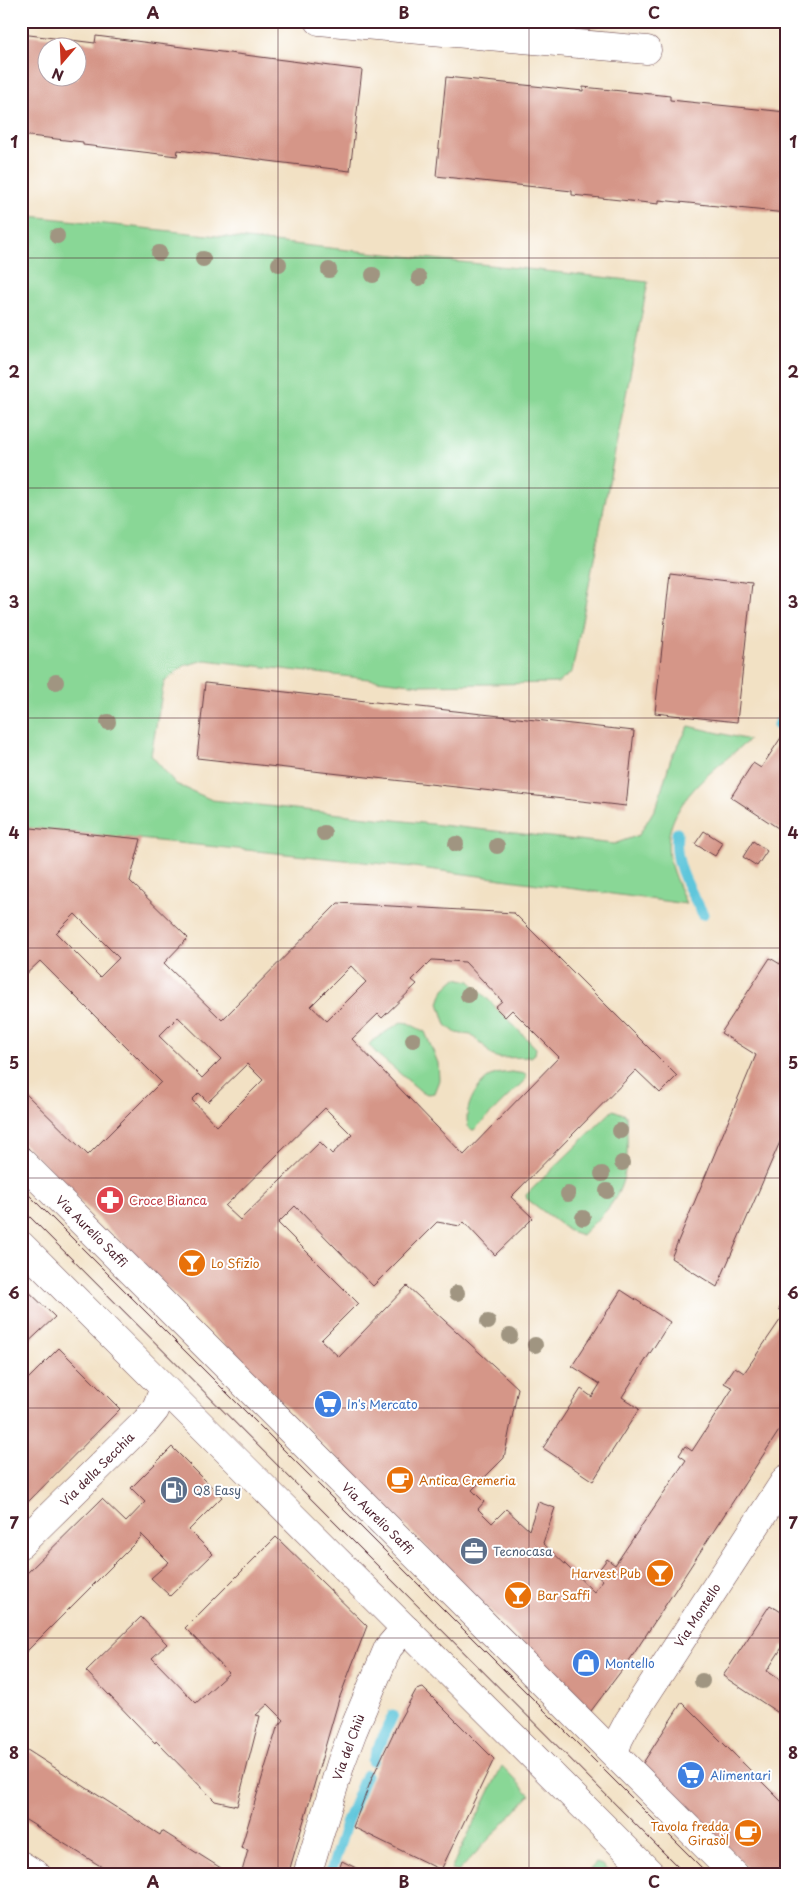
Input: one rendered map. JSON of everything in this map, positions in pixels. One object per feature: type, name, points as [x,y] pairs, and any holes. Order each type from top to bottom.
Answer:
[{"type":"street","points":[[320,21],[647,50]]},
{"type":"street","name":"Via Aurelio Saffi","points":[[21,1161],[735,1875]]},
{"type":"street","points":[[21,1244],[652,1875]]},
{"type":"street","name":"Via della Secchia","points":[[21,1544],[146,1420],[154,1410],[164,1389]]},
{"type":"street","name":"Via Montello","points":[[614,1753],[628,1722],[786,1479]]},
{"type":"street","name":"Via del Chiù","points":[[307,1875],[341,1763],[353,1731],[388,1648],[393,1640],[407,1630]]},
{"type":"street","points":[[21,1865],[37,1875]]},
{"type":"green space","points":[[21,215],[648,282],[572,672],[558,683],[420,685],[205,660],[183,666],[164,682],[151,755],[176,784],[212,800],[614,844],[639,835],[657,805],[671,758],[689,726],[749,740],[705,777],[680,807],[672,824],[668,842],[670,861],[686,904],[413,867],[21,827]]},
{"type":"green space","points":[[456,978],[470,981],[536,1048],[535,1054],[531,1057],[499,1058],[491,1055],[471,1035],[456,1033],[446,1025],[439,1003],[444,989]]},
{"type":"green space","points":[[401,1022],[408,1023],[425,1032],[438,1063],[439,1080],[434,1093],[423,1093],[369,1045]]},
{"type":"green space","points":[[511,1072],[526,1074],[526,1079],[474,1130],[469,1129],[467,1115],[475,1092],[485,1080],[493,1075]]},
{"type":"green space","points":[[613,1110],[626,1115],[627,1149],[625,1172],[618,1193],[612,1203],[582,1235],[569,1231],[527,1199],[526,1195]]},
{"type":"green space","points":[[502,1766],[530,1795],[458,1872],[451,1869]]},
{"type":"green space","points":[[596,1863],[602,1865],[612,1875],[585,1875]]},
{"type":"building","points":[[21,34],[54,38],[38,38],[38,88],[88,88],[88,42],[95,43],[96,36],[362,70],[350,171],[178,150],[177,156],[83,145],[83,142],[21,135]]},
{"type":"building","points":[[446,77],[583,91],[583,87],[670,96],[670,100],[786,112],[786,213],[659,200],[659,204],[572,195],[572,191],[436,176]]},
{"type":"building","points":[[670,573],[752,583],[737,722],[655,713]]},
{"type":"building","points":[[205,683],[634,731],[626,806],[197,758]]},
{"type":"building","points":[[786,730],[786,822],[781,830],[731,797],[753,763],[761,768]]},
{"type":"building","points":[[21,827],[141,839],[130,881],[188,938],[164,963],[222,1020],[338,903],[514,913],[677,1076],[660,1093],[636,1070],[511,1197],[533,1218],[495,1255],[464,1222],[460,1226],[437,1222],[373,1286],[295,1206],[278,1223],[358,1303],[321,1340],[339,1357],[407,1286],[518,1388],[504,1458],[472,1490],[484,1502],[478,1509],[492,1523],[506,1509],[529,1530],[538,1502],[555,1508],[543,1543],[594,1592],[603,1580],[596,1574],[607,1559],[615,1565],[686,1460],[679,1455],[685,1446],[692,1451],[733,1388],[724,1383],[735,1367],[744,1373],[785,1313],[779,1309],[786,1298],[786,1420],[631,1658],[591,1711],[21,1141],[21,1089],[88,1155],[161,1082],[40,961],[21,979]],"holes":[[[75,914],[119,958],[100,977],[56,933]],[[432,960],[465,962],[502,1001],[495,1007],[505,1017],[512,1010],[559,1057],[464,1155],[352,1039],[378,1014],[382,1018],[417,984],[412,980]],[[351,966],[366,982],[327,1021],[311,1006]],[[178,1017],[221,1059],[202,1078],[159,1036]],[[247,1064],[263,1080],[217,1126],[192,1100],[199,1093],[208,1102]],[[325,1108],[352,1135],[332,1154],[320,1142],[240,1220],[225,1206]]]},
{"type":"building","points":[[704,831],[723,843],[715,856],[695,844]]},
{"type":"building","points":[[753,841],[767,851],[757,866],[743,857]]},
{"type":"building","points":[[786,954],[786,1128],[717,1287],[671,1258],[756,1055],[721,1033],[770,958],[780,964]]},
{"type":"building","points":[[21,1284],[55,1317],[21,1349]]},
{"type":"building","points":[[621,1290],[670,1322],[622,1397],[639,1409],[593,1481],[543,1448],[581,1389],[592,1397],[600,1384],[572,1366]]},
{"type":"building","points":[[59,1348],[120,1409],[21,1509],[21,1386]]},
{"type":"building","points":[[172,1447],[222,1497],[189,1530],[213,1554],[170,1596],[151,1578],[169,1562],[141,1534],[141,1537],[21,1657],[21,1579],[102,1499],[126,1522],[145,1502],[131,1488]]},
{"type":"building","points":[[276,1537],[367,1626],[339,1699],[288,1875],[241,1875],[248,1850],[241,1848],[277,1728],[284,1720],[268,1704],[256,1715],[260,1716],[237,1806],[215,1801],[156,1741],[155,1743],[86,1671],[141,1617],[167,1644],[152,1658],[196,1703],[229,1673],[185,1628]]},
{"type":"building","points":[[770,1605],[786,1615],[786,1648],[783,1646],[767,1671],[786,1684],[786,1718],[723,1676]]},
{"type":"building","points":[[423,1688],[494,1759],[441,1870],[353,1827],[372,1778],[400,1719],[416,1690]]},
{"type":"building","points":[[682,1702],[786,1806],[786,1875],[754,1875],[643,1763]]},
{"type":"building","points":[[21,1746],[160,1835],[162,1831],[224,1870],[221,1875],[115,1875],[21,1817]]},
{"type":"building","points":[[342,1861],[370,1875],[337,1875]]},
{"type":"waterway","points":[[778,725],[786,716]]},
{"type":"waterway","points":[[677,833],[677,855],[683,875],[703,914]]},
{"type":"waterway","points":[[372,1761],[393,1715]]},
{"type":"waterway","points":[[330,1875],[347,1821],[366,1775]]},
{"type":"tram line","points":[[21,1187],[709,1875]]},
{"type":"tram line","points":[[21,1208],[686,1875]]},
{"type":"place","name":"Croce Bianca","points":[[110,1200]]},
{"type":"place","name":"Lo Sfizio","points":[[192,1263]]},
{"type":"place","name":"In's Mercato","points":[[328,1404]]},
{"type":"place","name":"Antica Cremeria","points":[[400,1480]]},
{"type":"place","name":"Q8 Easy","points":[[174,1490]]},
{"type":"place","name":"Tecnocasa","points":[[474,1551]]},
{"type":"place","name":"Harvest Pub","points":[[660,1573]]},
{"type":"place","name":"Bar Saffi","points":[[518,1595]]},
{"type":"place","name":"Montello","points":[[586,1663]]},
{"type":"place","name":"Alimentari","points":[[691,1775]]},
{"type":"place","name":"Tavola fredda Girasòl","points":[[748,1833]]}]
